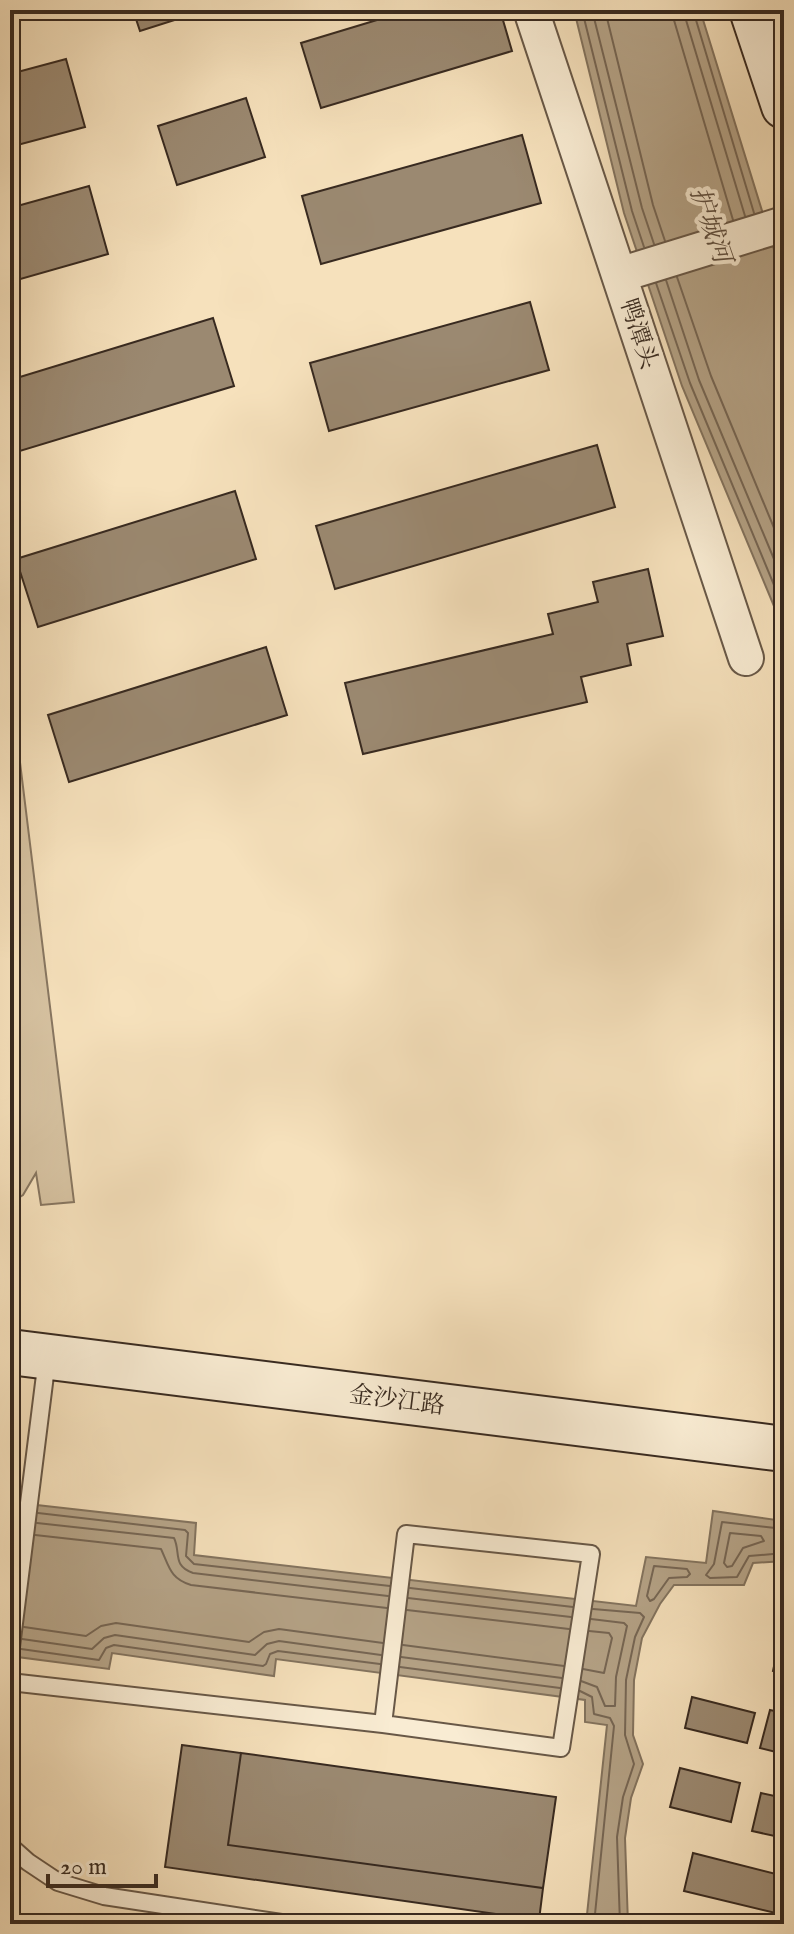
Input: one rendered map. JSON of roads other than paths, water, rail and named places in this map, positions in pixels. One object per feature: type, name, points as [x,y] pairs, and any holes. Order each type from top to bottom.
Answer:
[{"type":"street","name":"鸭潭头","points":[[531,10],[746,658]]},
{"type":"street","points":[[774,19],[784,106]]},
{"type":"street","points":[[619,275],[784,224]]},
{"type":"street","name":"金沙江路","points":[[28,1354],[784,1449]]},
{"type":"lane","points":[[10,1655],[28,1354]]},
{"type":"lane","points":[[10,1682],[383,1724],[561,1748],[591,1554],[406,1534],[383,1724]]},
{"type":"lane","points":[[10,1846],[58,1882],[104,1896],[288,1924]]},
{"type":"water","name":"护城河","points":[[574,10],[700,10],[784,282],[784,630],[682,386],[624,213]]},
{"type":"water","points":[[10,1502],[196,1523],[194,1555],[636,1606],[646,1557],[706,1563],[713,1511],[784,1521],[784,1561],[753,1563],[744,1585],[674,1585],[660,1604],[642,1638],[634,1680],[633,1735],[643,1764],[631,1798],[625,1838],[628,1924],[586,1924],[607,1725],[585,1722],[585,1700],[276,1659],[274,1676],[112,1653],[109,1669],[10,1656]]}]
